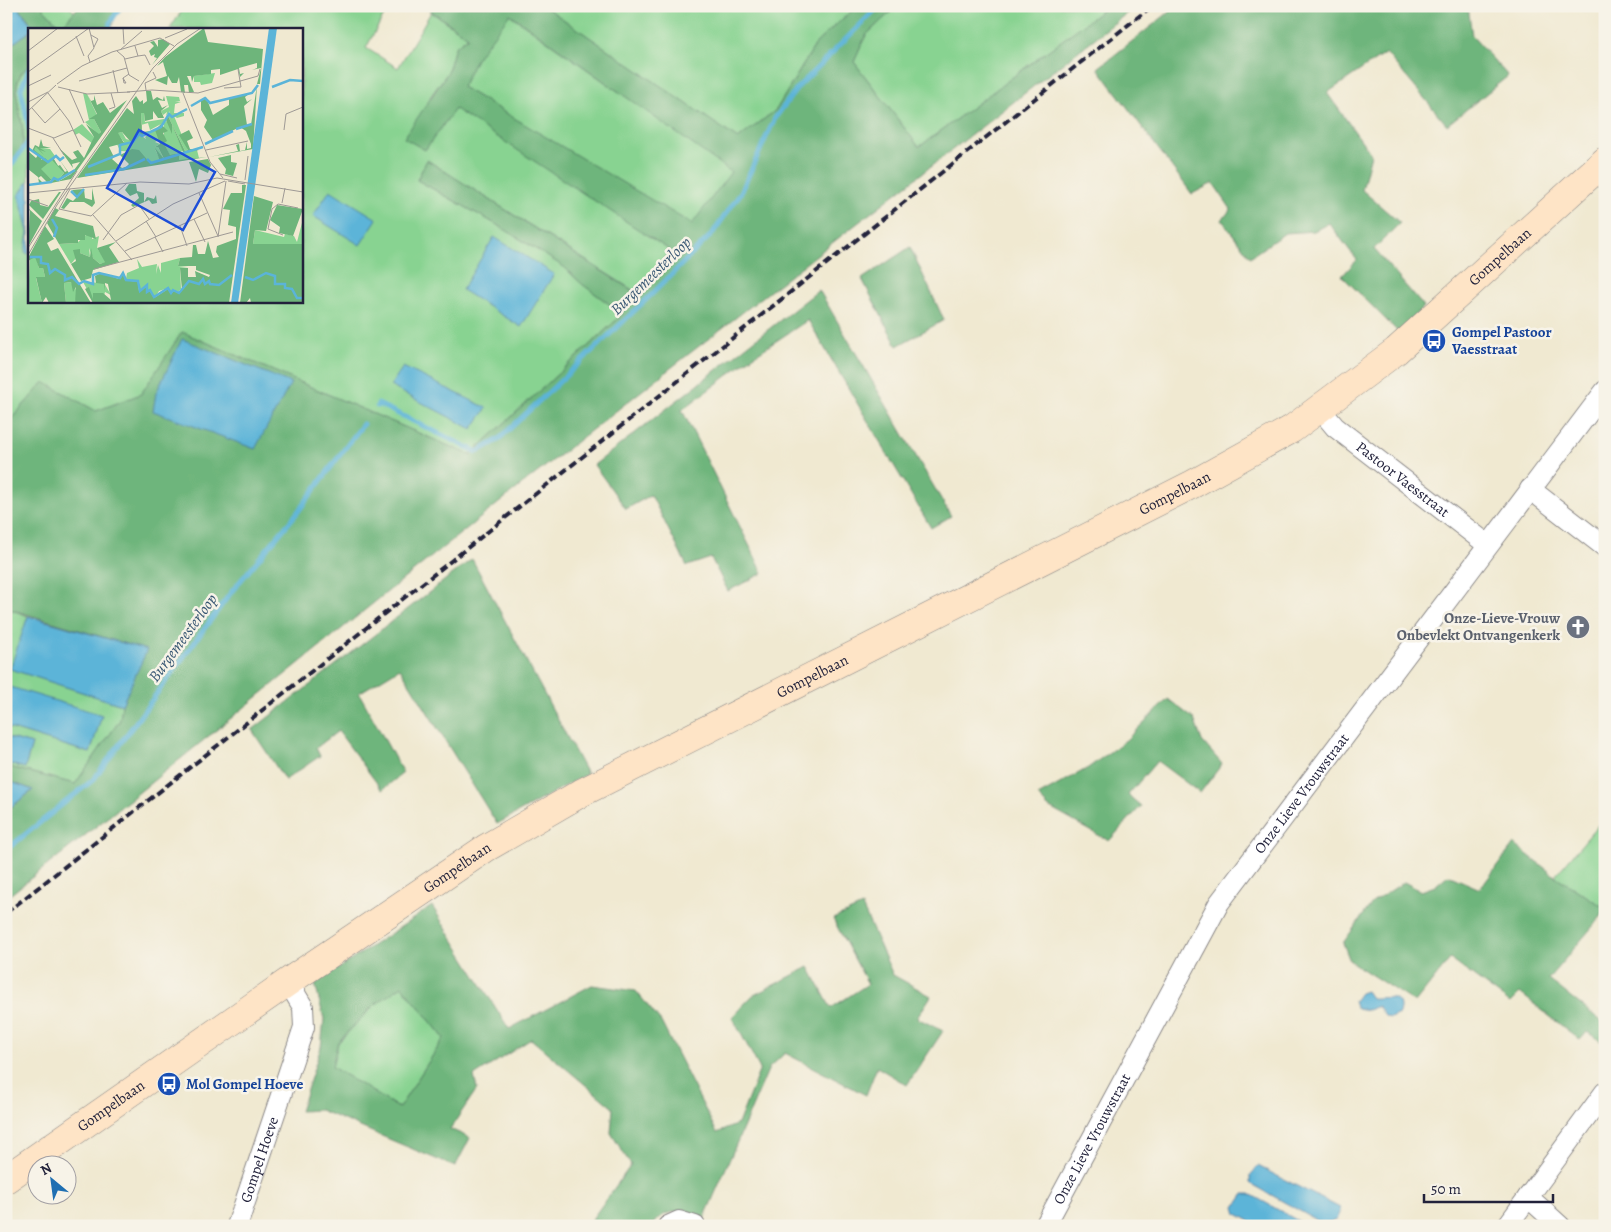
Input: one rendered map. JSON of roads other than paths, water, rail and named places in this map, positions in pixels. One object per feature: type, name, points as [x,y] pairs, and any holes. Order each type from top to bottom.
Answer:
[{"type":"street","name":"Gompelbaan","points":[[6,1179],[288,982],[486,848],[581,793],[1194,484],[1292,429],[1396,351],[1605,160]]},
{"type":"street","name":"Onze Lieve Vrouwstraat","points":[[1045,1226],[1219,902],[1605,391]]},
{"type":"street","name":"Pastoor Vaesstraat","points":[[1320,409],[1335,427],[1488,545]]},
{"type":"street","points":[[1530,489],[1605,547]]},
{"type":"street","name":"Gompel Hoeve","points":[[237,1226],[304,1027],[303,1007],[288,982]]},
{"type":"street","points":[[1507,1226],[1605,1092]]},
{"type":"street","points":[[1528,1197],[1560,1226]]},
{"type":"street","points":[[668,1226],[679,1220],[695,1226]]},
{"type":"water","points":[[6,6],[17,6],[32,25],[31,28],[28,28],[28,33],[7,48]]},
{"type":"water","points":[[28,182],[28,232],[19,195]]},
{"type":"water","points":[[330,190],[377,219],[360,245],[313,216]]},
{"type":"water","points":[[28,232],[28,254],[25,252]]},
{"type":"water","points":[[494,237],[554,274],[521,327],[462,290]]},
{"type":"water","points":[[182,339],[291,383],[255,449],[153,411],[156,393]]},
{"type":"water","points":[[403,367],[487,408],[472,429],[390,386]]},
{"type":"water","points":[[28,616],[147,650],[122,705],[10,669]]},
{"type":"water","points":[[7,686],[102,715],[90,753],[6,727]]},
{"type":"water","points":[[6,737],[32,744],[25,768],[6,763]]},
{"type":"water","points":[[6,780],[33,790],[6,811]]},
{"type":"water","points":[[1366,991],[1371,998],[1387,997],[1396,999],[1400,1007],[1399,1014],[1390,1018],[1385,1016],[1378,1006],[1368,1010],[1356,1008],[1354,1001],[1360,993]]},
{"type":"water","points":[[1258,1166],[1340,1208],[1337,1220],[1323,1224],[1250,1183],[1250,1176]]},
{"type":"water","points":[[1244,1194],[1250,1194],[1300,1222],[1303,1226],[1259,1226],[1237,1214],[1235,1207]]},
{"type":"waterway","points":[[109,28],[110,23],[121,6]]},
{"type":"waterway","name":"Burgemeesterloop","points":[[377,406],[378,404],[477,452],[498,440],[649,297],[712,234],[740,194],[775,118],[798,87],[879,6]]},
{"type":"waterway","points":[[28,72],[21,89],[28,124]]},
{"type":"waterway","points":[[6,172],[28,142]]},
{"type":"waterway","name":"Burgemeesterloop","points":[[6,850],[94,779],[232,591],[297,513],[363,424]]},
{"type":"railway","points":[[6,913],[1152,6]]},
{"type":"place","name":"Gompel Pastoor Vaesstraat","points":[[1434,341]]},
{"type":"place","name":"Onze-Lieve-Vrouw Onbevlekt Ontvangenkerk","points":[[1578,627]]},
{"type":"place","name":"Mol Gompel Hoeve","points":[[169,1084]]}]
